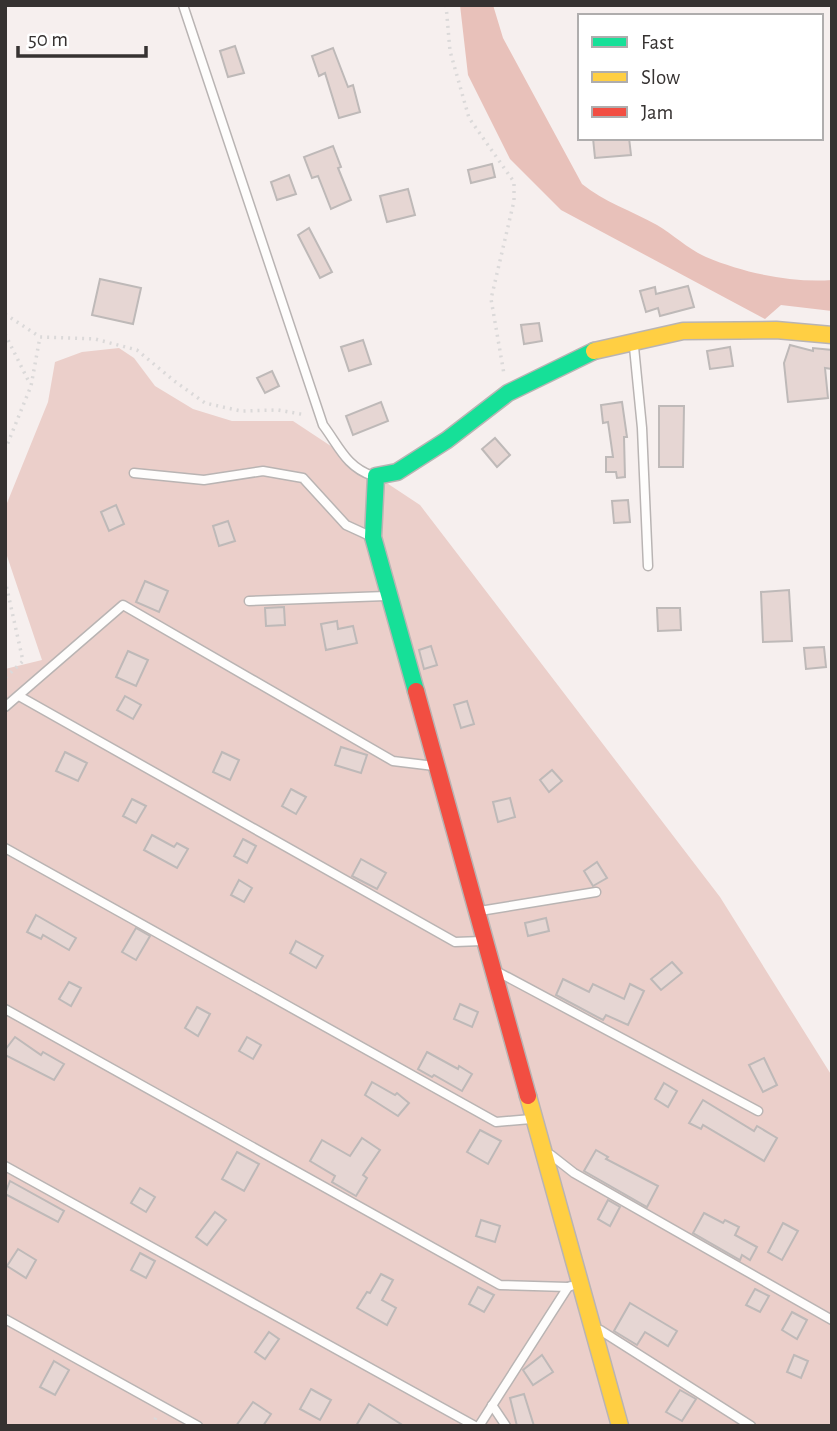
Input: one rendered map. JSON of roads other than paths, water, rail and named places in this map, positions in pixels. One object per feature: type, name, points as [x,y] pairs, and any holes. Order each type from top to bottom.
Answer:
[{"type":"street","points":[[620,1426],[593,1326],[574,1285],[534,1118],[373,537],[376,476],[397,472],[447,440],[508,393],[591,352],[683,331],[776,330],[832,335]]},
{"type":"lane","points":[[183,5],[323,425],[349,463],[359,471],[376,476]]},
{"type":"lane","points":[[634,344],[642,428],[648,566]]},
{"type":"lane","points":[[134,473],[204,480],[263,471],[303,478],[346,525],[373,537]]},
{"type":"lane","points":[[249,601],[389,596]]},
{"type":"lane","points":[[5,708],[123,605],[393,761],[437,766]]},
{"type":"lane","points":[[19,696],[455,942],[485,941]]},
{"type":"lane","points":[[5,848],[496,1122],[534,1118]]},
{"type":"lane","points":[[477,912],[596,892]]},
{"type":"lane","points":[[493,970],[758,1111]]},
{"type":"lane","points":[[5,1009],[500,1285],[574,1285]]},
{"type":"lane","points":[[542,1148],[574,1173],[832,1320]]},
{"type":"lane","points":[[5,1166],[477,1426],[574,1285]]},
{"type":"lane","points":[[5,1319],[198,1426]]},
{"type":"lane","points":[[593,1326],[751,1426]]},
{"type":"lane","points":[[492,1405],[506,1426]]}]
